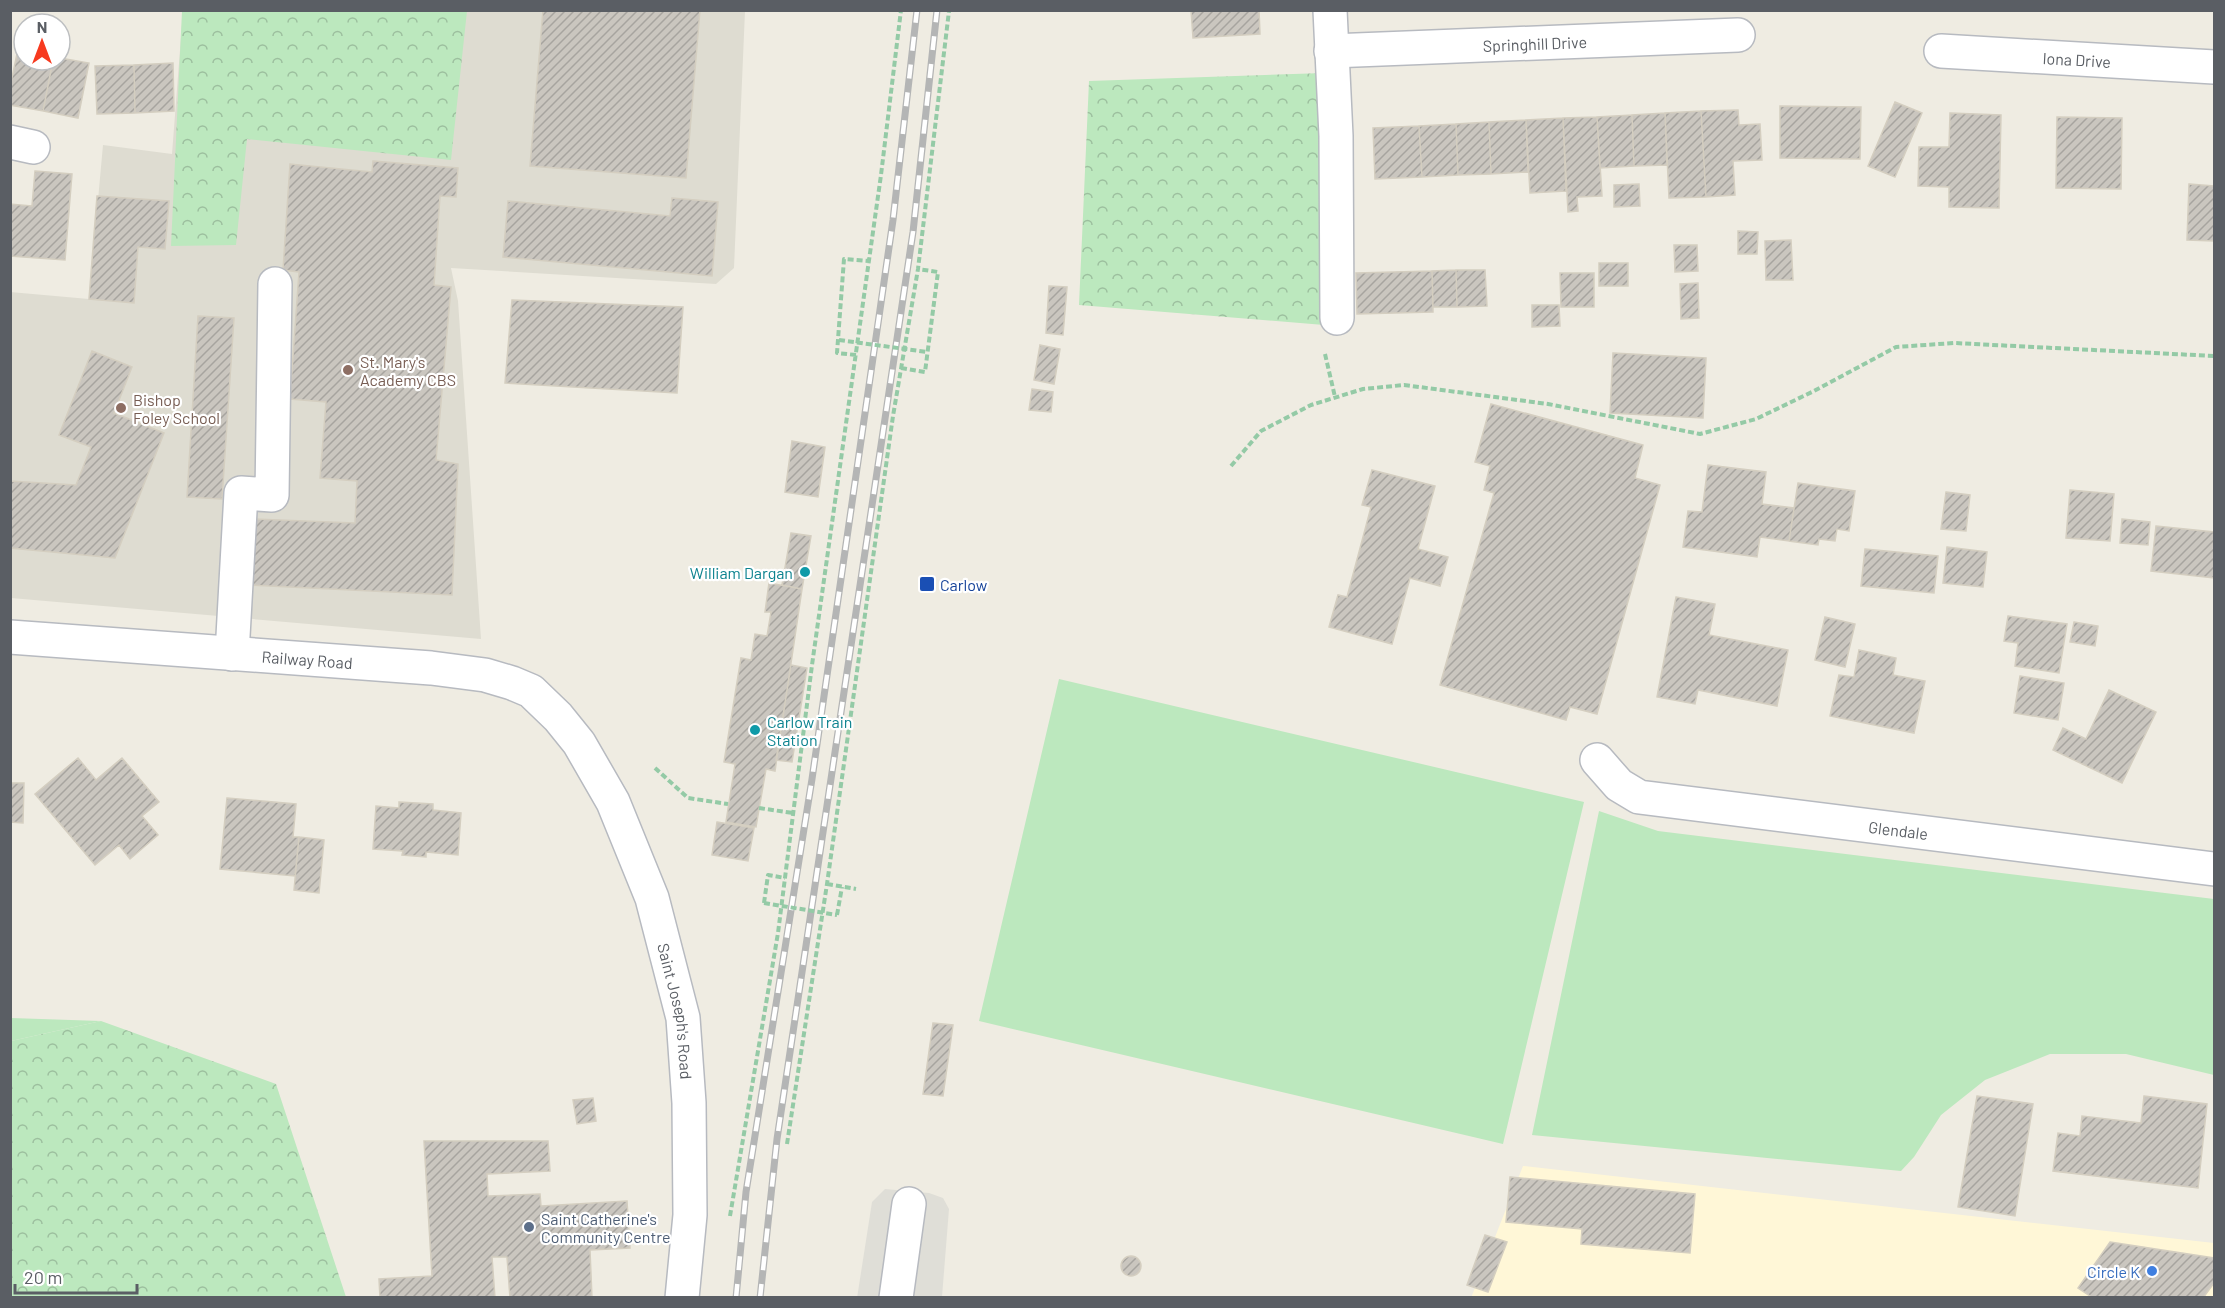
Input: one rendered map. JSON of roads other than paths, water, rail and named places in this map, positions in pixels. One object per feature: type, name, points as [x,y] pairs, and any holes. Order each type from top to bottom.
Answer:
[{"type":"street","points":[[1330,10],[1336,136],[1337,318]]},
{"type":"street","name":"Springhill Drive","points":[[1331,51],[1738,35]]},
{"type":"street","name":"Iona Drive","points":[[1941,51],[2214,67]]},
{"type":"street","points":[[231,654],[241,493],[272,495],[274,285]]},
{"type":"street","name":"Railway Road","points":[[10,637],[431,668],[485,675],[531,692],[558,717],[579,743]]},
{"type":"street","name":"Saint Joseph's Road","points":[[579,743],[613,802],[652,898],[683,1018],[689,1103],[690,1215],[682,1298]]},
{"type":"street","name":"Glendale","points":[[1598,760],[1619,785],[1639,797],[2214,869]]},
{"type":"street","points":[[896,1298],[909,1204]]},
{"type":"railway","points":[[736,1298],[746,1192],[812,779],[893,220],[917,10]]},
{"type":"railway","points":[[760,1298],[777,1139],[913,232],[937,10]]},
{"type":"place","name":"St. Mary's Academy CBS","points":[[348,370]]},
{"type":"place","name":"Bishop Foley School","points":[[121,408]]},
{"type":"place","name":"William Dargan","points":[[805,572]]},
{"type":"place","name":"Carlow","points":[[927,584]]},
{"type":"place","name":"Carlow Train Station","points":[[755,730]]},
{"type":"place","name":"Saint Catherine's Community Centre","points":[[529,1227]]},
{"type":"place","name":"Circle K","points":[[2152,1271]]}]
